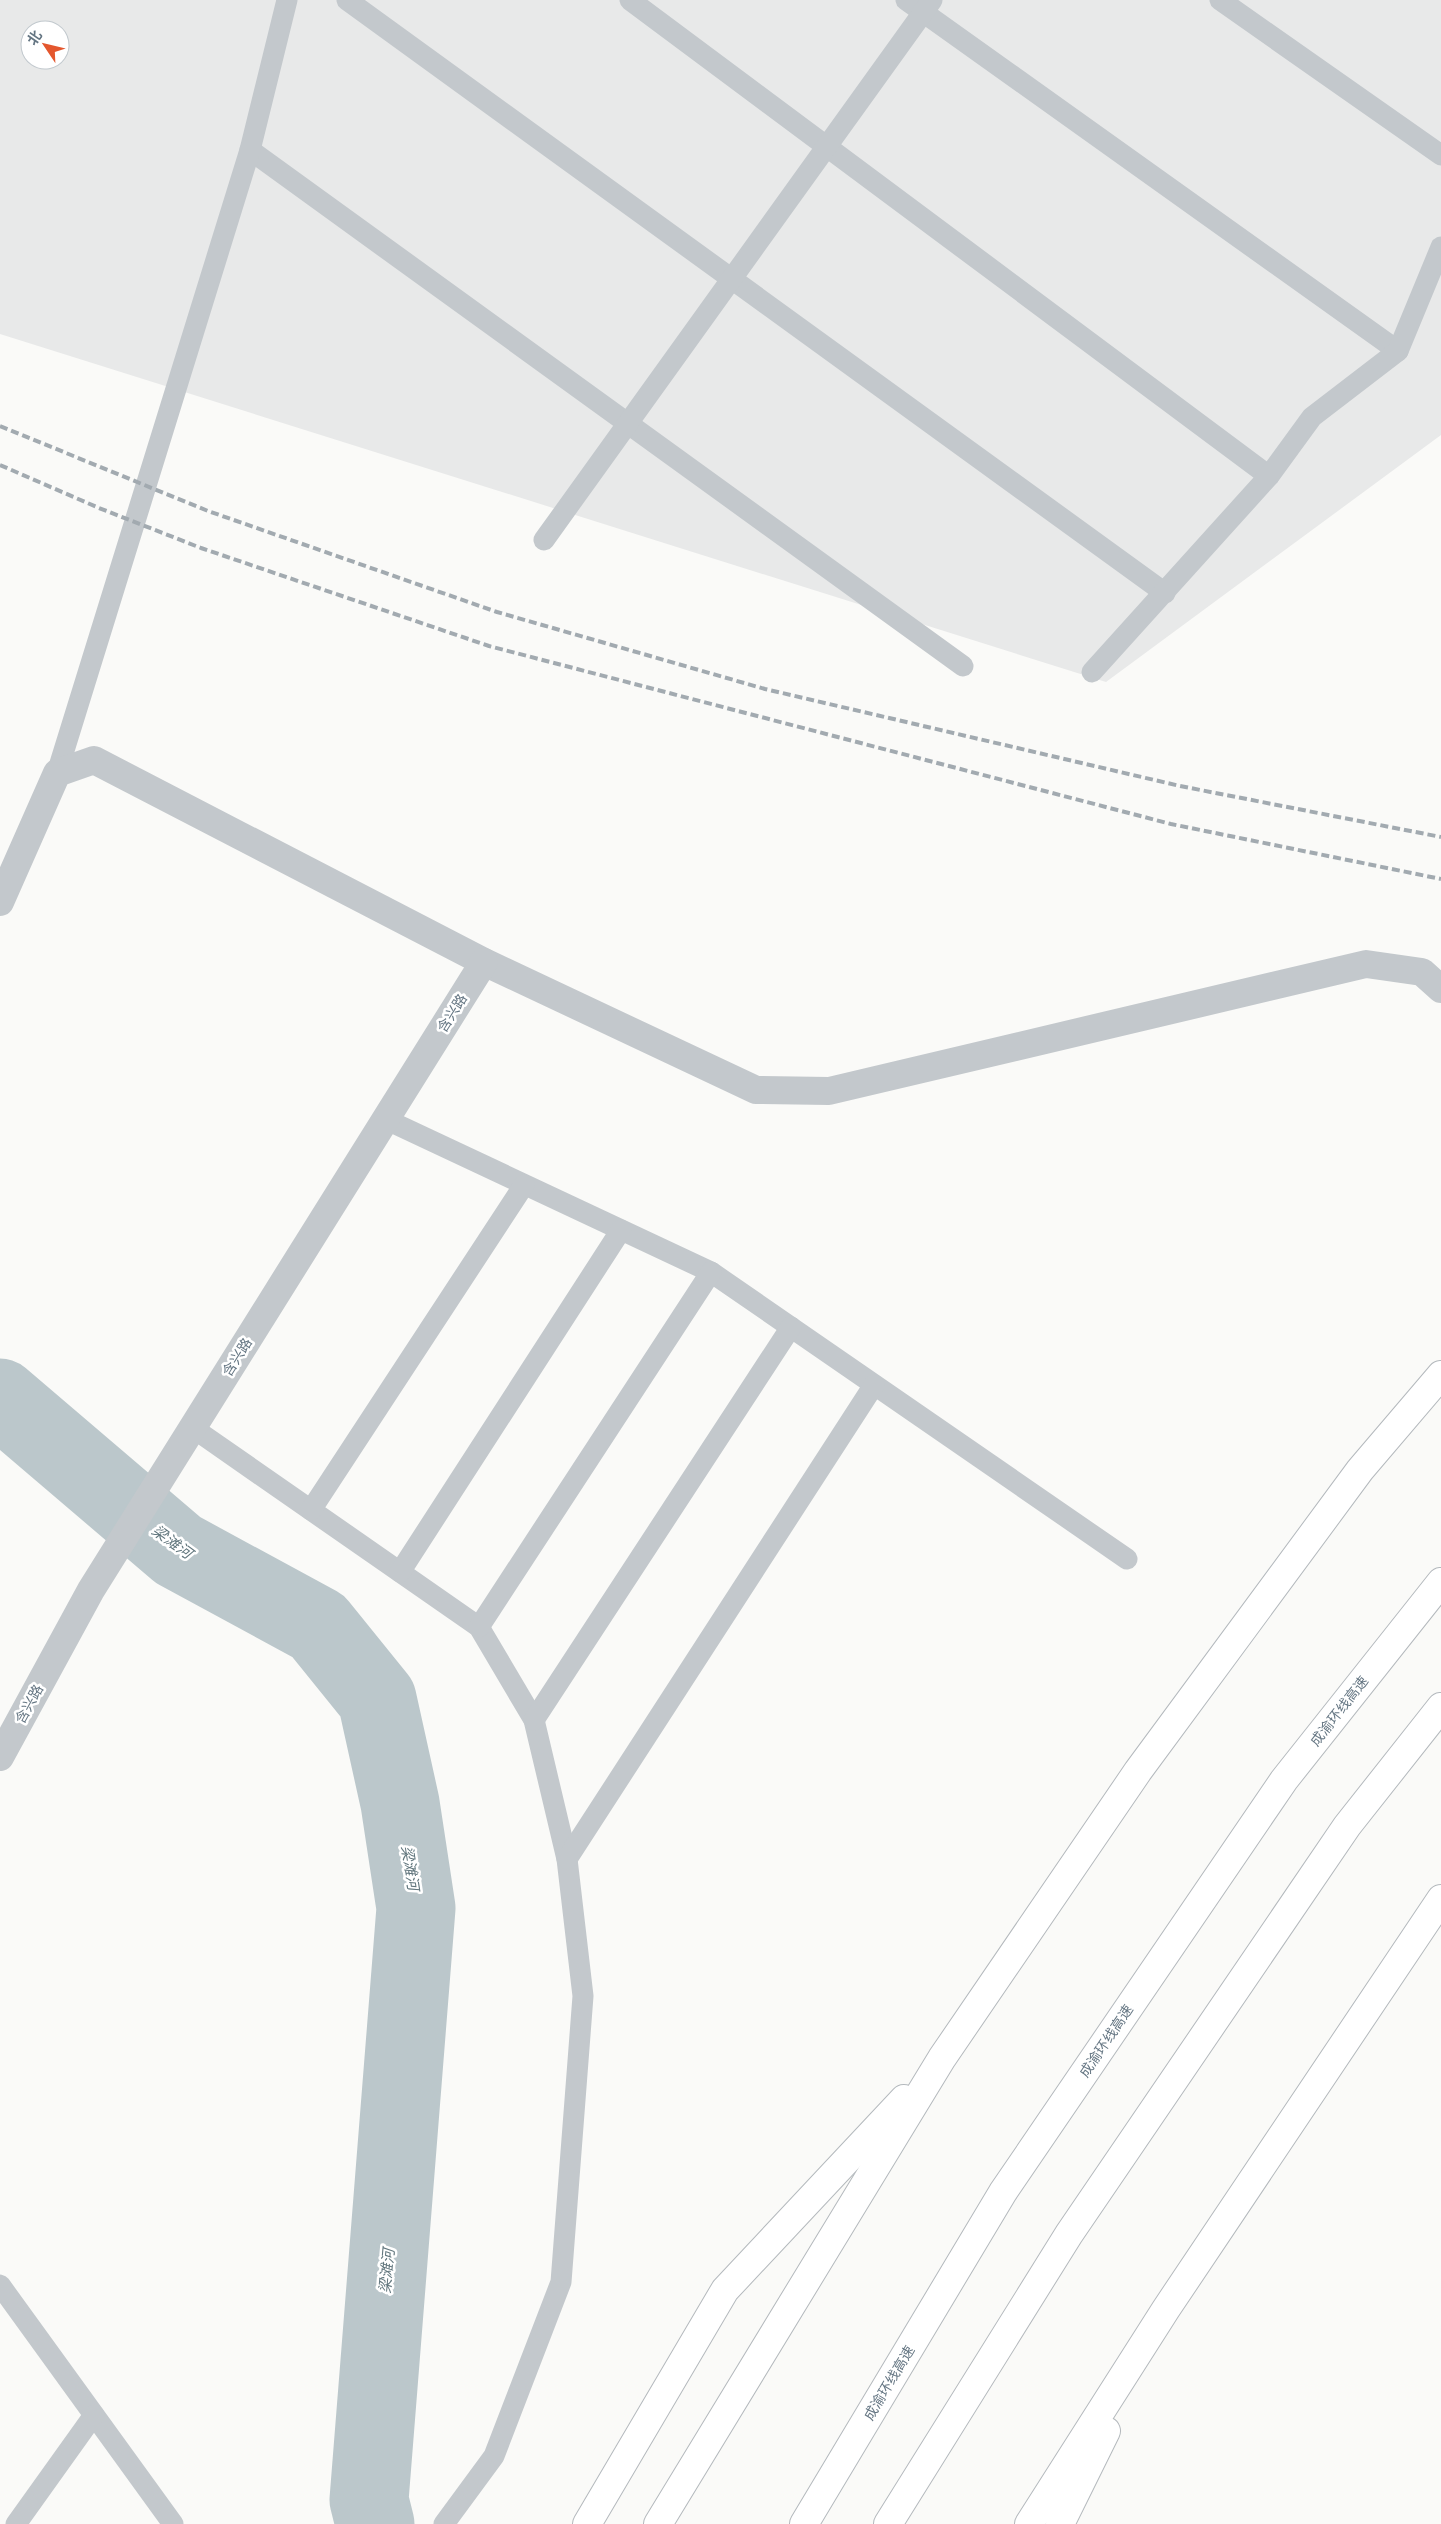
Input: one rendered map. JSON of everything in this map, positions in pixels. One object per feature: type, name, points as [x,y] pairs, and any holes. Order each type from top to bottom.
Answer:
[{"type":"highway","points":[[658,2524],[942,2058],[1138,1771],[1360,1470],[1441,1375]]},
{"type":"highway","name":"成渝环线高速","points":[[804,2524],[1009,2184],[1284,1780],[1441,1582]]},
{"type":"highway","points":[[888,2524],[1069,2234],[1347,1826],[1441,1707]]},
{"type":"highway","points":[[1029,2524],[1166,2309],[1441,1899]]},
{"type":"highway","points":[[587,2524],[725,2290],[942,2058]]},
{"type":"highway","points":[[1060,2524],[1166,2309]]},
{"type":"street","points":[[0,902],[58,773],[94,760],[484,962],[756,1090],[829,1091],[1366,964],[1422,972],[1441,989]]},
{"type":"street","name":"含兴路","points":[[0,1757],[91,1590],[484,962]]},
{"type":"lane","points":[[58,773],[250,150],[287,0]]},
{"type":"lane","points":[[347,0],[1165,593]]},
{"type":"lane","points":[[630,0],[1269,476]]},
{"type":"lane","points":[[1220,0],[1441,155]]},
{"type":"lane","points":[[544,540],[826,146],[920,4],[1398,352]]},
{"type":"lane","points":[[250,150],[963,666]]},
{"type":"lane","points":[[1092,672],[1269,476],[1312,417],[1398,352],[1441,247]]},
{"type":"lane","points":[[385,1119],[712,1272],[1127,1559]]},
{"type":"lane","points":[[311,1510],[524,1184]]},
{"type":"lane","points":[[400,1572],[621,1230]]},
{"type":"lane","points":[[479,1628],[712,1272]]},
{"type":"lane","points":[[534,1720],[791,1327]]},
{"type":"lane","points":[[567,1859],[874,1384]]},
{"type":"lane","points":[[193,1428],[479,1628],[534,1720],[567,1859],[583,1996],[561,2282],[494,2456],[444,2524]]},
{"type":"lane","points":[[0,2285],[173,2524]]},
{"type":"lane","points":[[16,2524],[94,2415]]},
{"type":"shaded area","points":[[0,0],[1441,0],[1441,435],[1106,682],[0,334]]},
{"type":"waterway","name":"梁滩河","points":[[0,1398],[178,1550],[318,1626],[377,1699],[400,1803],[416,1908],[369,2500],[375,2524]]},
{"type":"railway","points":[[0,426],[208,511],[497,612],[765,689],[1180,786],[1441,837]]},
{"type":"railway","points":[[0,465],[99,508],[201,548],[489,646],[1171,824],[1441,879]]}]
